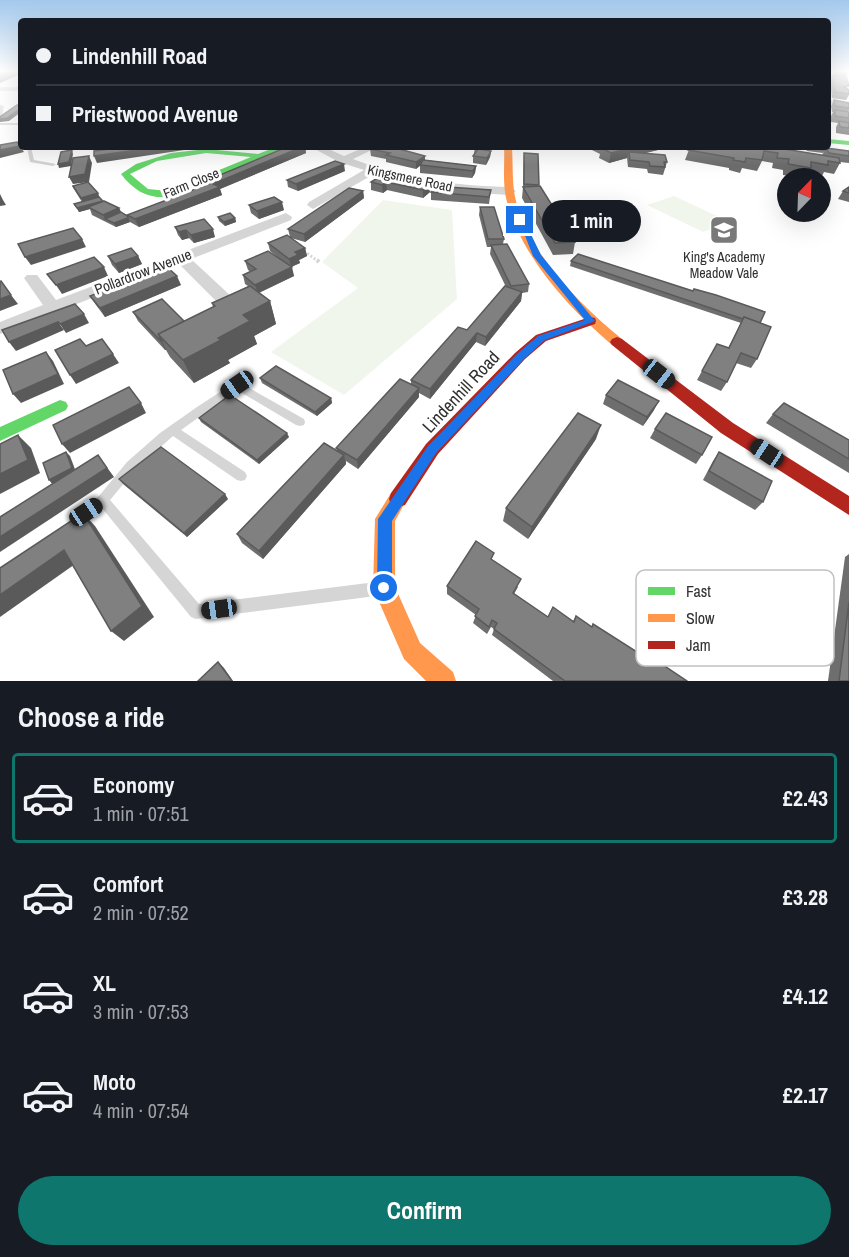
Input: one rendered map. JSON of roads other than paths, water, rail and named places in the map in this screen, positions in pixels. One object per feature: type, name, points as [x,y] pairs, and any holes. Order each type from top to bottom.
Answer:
[{"type":"street","points":[[831,141],[849,143]]},
{"type":"street","points":[[0,148],[18,145]]},
{"type":"street","name":"Farm Close","points":[[256,156],[242,151],[209,151],[150,160],[131,168],[124,174],[140,192],[156,197],[170,194],[273,150]]},
{"type":"street","name":"Kingsmere Road","points":[[322,150],[371,171],[438,186],[510,191]]},
{"type":"street","points":[[343,160],[366,150]]},
{"type":"street","points":[[508,150],[512,202],[537,256],[591,321],[727,428],[849,506]]},
{"type":"street","points":[[320,198],[371,171]]},
{"type":"street","name":"Pollardrow Avenue","points":[[0,327],[286,217]]},
{"type":"street","points":[[181,258],[227,302]]},
{"type":"street","points":[[32,278],[52,307]]},
{"type":"street","points":[[207,311],[243,294]]},
{"type":"street","name":"Lindenhill Road","points":[[444,681],[412,651],[384,588],[385,519],[432,449],[520,356],[541,338],[591,321]]},
{"type":"street","points":[[0,434],[60,406]]},
{"type":"lane","points":[[0,106],[2,106],[0,117]]},
{"type":"lane","points":[[0,124],[18,124]]},
{"type":"lane","points":[[30,150],[32,160],[53,164]]},
{"type":"lane","points":[[66,525],[103,500],[118,478],[172,430],[237,385],[300,422]]},
{"type":"lane","points":[[172,430],[241,476]]},
{"type":"lane","points":[[103,500],[196,612],[384,588]]},
{"type":"place","name":"King's Academy Meadow Vale","points":[[724,230]]}]
